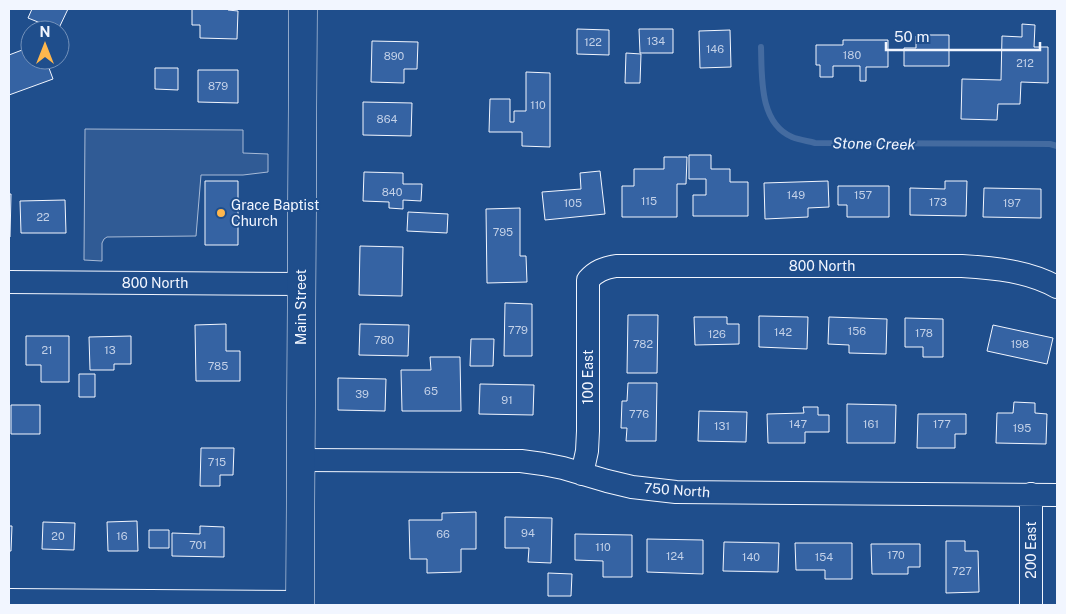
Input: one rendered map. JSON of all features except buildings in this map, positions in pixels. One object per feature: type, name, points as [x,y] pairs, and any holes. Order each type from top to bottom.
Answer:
[{"type":"main road","name":"Main Street","points":[[300,604],[303,9]]},
{"type":"street","name":"800 North","points":[[588,280],[600,270],[616,266],[962,266],[1009,271],[1031,276],[1057,287]]},
{"type":"street","name":"100 East","points":[[582,474],[588,431],[588,280]]},
{"type":"street","name":"800 North","points":[[9,282],[301,284]]},
{"type":"street","name":"750 North","points":[[300,460],[520,461],[542,464],[632,486],[676,492],[1057,494]]},
{"type":"street","name":"200 East","points":[[1031,494],[1031,605]]},
{"type":"street","points":[[9,600],[300,604]]},
{"type":"shaded area","points":[[85,129],[243,130],[243,153],[268,154],[268,172],[243,175],[201,175],[196,236],[107,237],[102,243],[102,261],[84,260]]},
{"type":"waterway","name":"Stone Creek","points":[[761,47],[763,85],[768,110],[773,121],[781,130],[792,137],[815,143],[1050,144],[1057,146]]},
{"type":"place","name":"Grace Baptist Church","points":[[221,213]]}]
